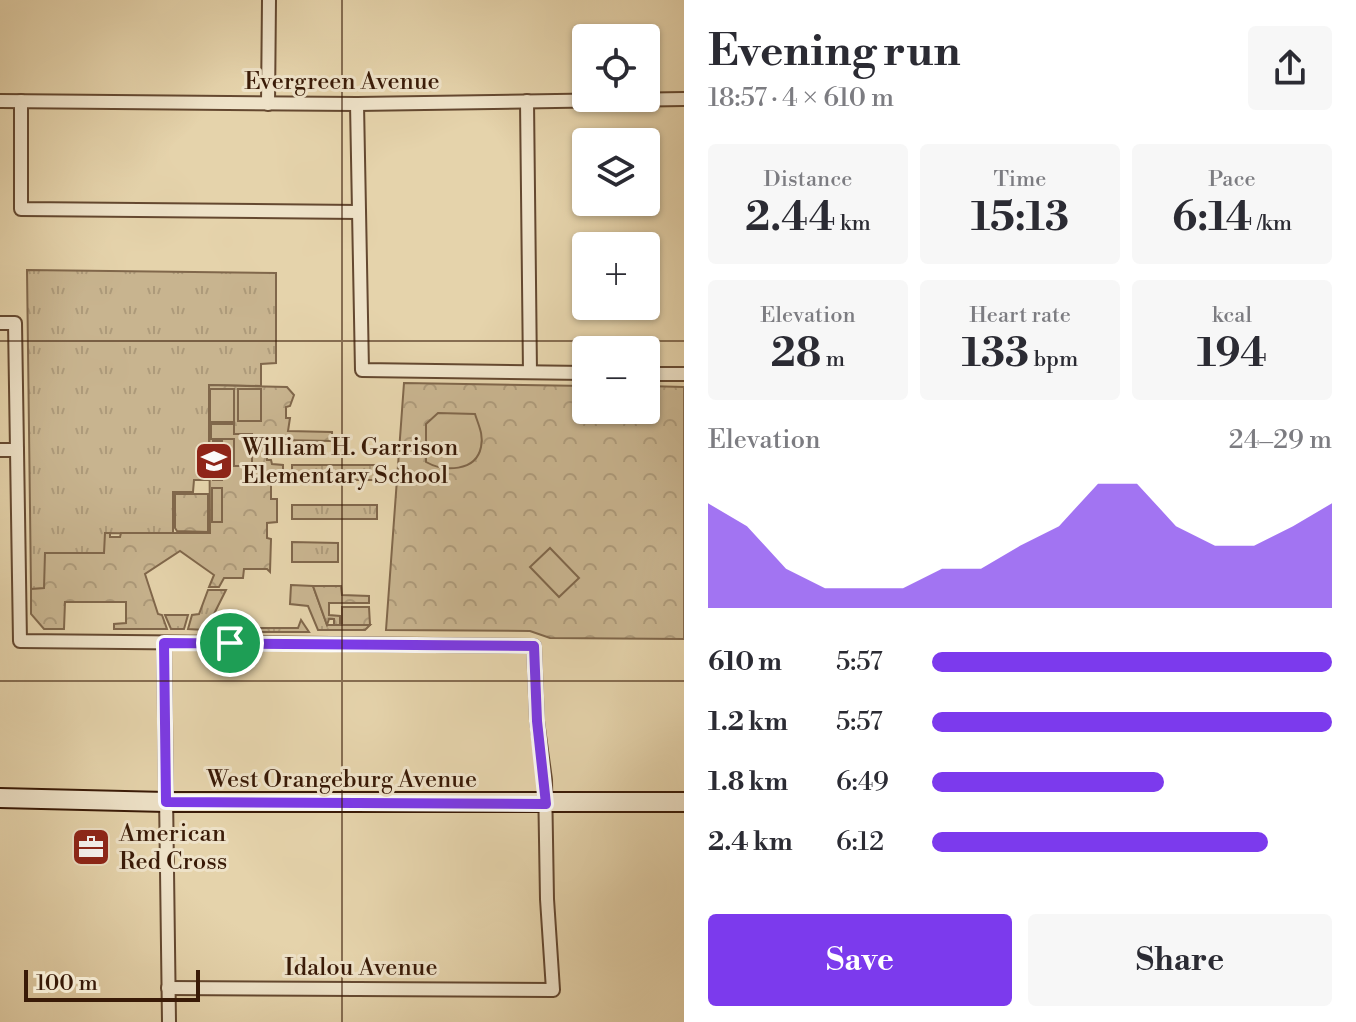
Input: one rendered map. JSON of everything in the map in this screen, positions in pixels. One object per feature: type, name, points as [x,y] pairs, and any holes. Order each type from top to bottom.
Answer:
[{"type":"street","points":[[268,104],[269,0]]},
{"type":"street","name":"Evergreen Avenue","points":[[0,101],[357,104],[684,99]]},
{"type":"street","points":[[21,101],[21,209],[359,212]]},
{"type":"street","points":[[527,101],[530,372]]},
{"type":"street","points":[[357,104],[362,370],[572,373]]},
{"type":"street","points":[[0,323],[15,323],[20,641],[534,646],[537,721],[546,804]]},
{"type":"street","points":[[660,374],[684,374]]},
{"type":"street","points":[[0,450],[17,450]]},
{"type":"street","points":[[164,643],[169,1022]]},
{"type":"street","name":"West Orangeburg Avenue","points":[[0,798],[166,802],[684,802]]},
{"type":"street","name":"Idalou Avenue","points":[[168,988],[553,990],[547,899],[546,804]]},
{"type":"green space","points":[[27,270],[276,273],[276,363],[261,364],[261,386],[209,385],[209,480],[194,480],[193,492],[173,492],[173,534],[105,533],[105,553],[45,553],[45,589],[31,589]]},
{"type":"green space","points":[[404,383],[572,386],[572,424],[660,424],[660,386],[684,387],[684,639],[550,638],[530,631],[386,630]]},
{"type":"green space","points":[[209,385],[287,387],[294,395],[290,406],[286,407],[286,418],[290,418],[288,431],[332,432],[332,441],[278,440],[278,445],[267,445],[267,460],[283,465],[283,479],[271,484],[271,499],[277,499],[277,522],[267,523],[267,538],[271,539],[270,572],[267,569],[244,569],[243,578],[224,578],[219,587],[209,587],[214,575],[180,551],[145,574],[158,614],[162,615],[167,629],[114,629],[114,624],[126,623],[126,602],[65,602],[64,629],[44,629],[31,614],[31,589],[44,588],[45,553],[104,553],[105,533],[110,533],[110,537],[120,537],[121,533],[210,533]]},
{"type":"green space","points":[[210,389],[234,389],[234,422],[210,422]]},
{"type":"green space","points":[[238,389],[261,389],[261,421],[238,421]]},
{"type":"green space","points":[[438,413],[475,414],[482,443],[473,461],[458,468],[426,462],[426,424]]},
{"type":"green space","points":[[211,424],[234,424],[234,434],[252,434],[252,466],[234,466],[234,439],[211,439]]},
{"type":"green space","points":[[213,441],[222,441],[222,480],[213,480]]},
{"type":"green space","points":[[292,465],[377,465],[377,480],[292,480]]},
{"type":"green space","points":[[212,488],[222,488],[222,522],[212,522]]},
{"type":"green space","points":[[175,494],[208,494],[208,532],[177,531]]},
{"type":"green space","points":[[292,505],[377,505],[377,519],[292,519]]},
{"type":"green space","points":[[292,542],[338,543],[338,562],[292,562]]},
{"type":"green space","points":[[550,548],[579,578],[559,597],[530,567]]},
{"type":"green space","points":[[291,585],[313,586],[327,625],[370,625],[365,630],[318,630],[308,606],[290,604]]},
{"type":"green space","points":[[313,586],[341,586],[342,595],[369,596],[369,603],[329,603],[329,615],[340,616],[340,625],[334,625],[334,619],[329,619],[327,625]]},
{"type":"green space","points":[[208,590],[226,590],[206,630],[188,629],[192,615],[199,614]]},
{"type":"green space","points":[[342,607],[369,607],[370,625],[342,625]]},
{"type":"green space","points":[[165,615],[188,615],[184,629],[171,629]]},
{"type":"green space","points":[[248,618],[252,628],[298,628],[301,620],[309,632],[239,632]]},
{"type":"place","name":"William H. Garrison Elementary School","points":[[214,461]]},
{"type":"place","name":"American Red Cross","points":[[91,847]]},
{"type":"route","points":[[164,643],[230,643],[534,646],[537,721],[546,804],[166,802],[164,643]]}]
